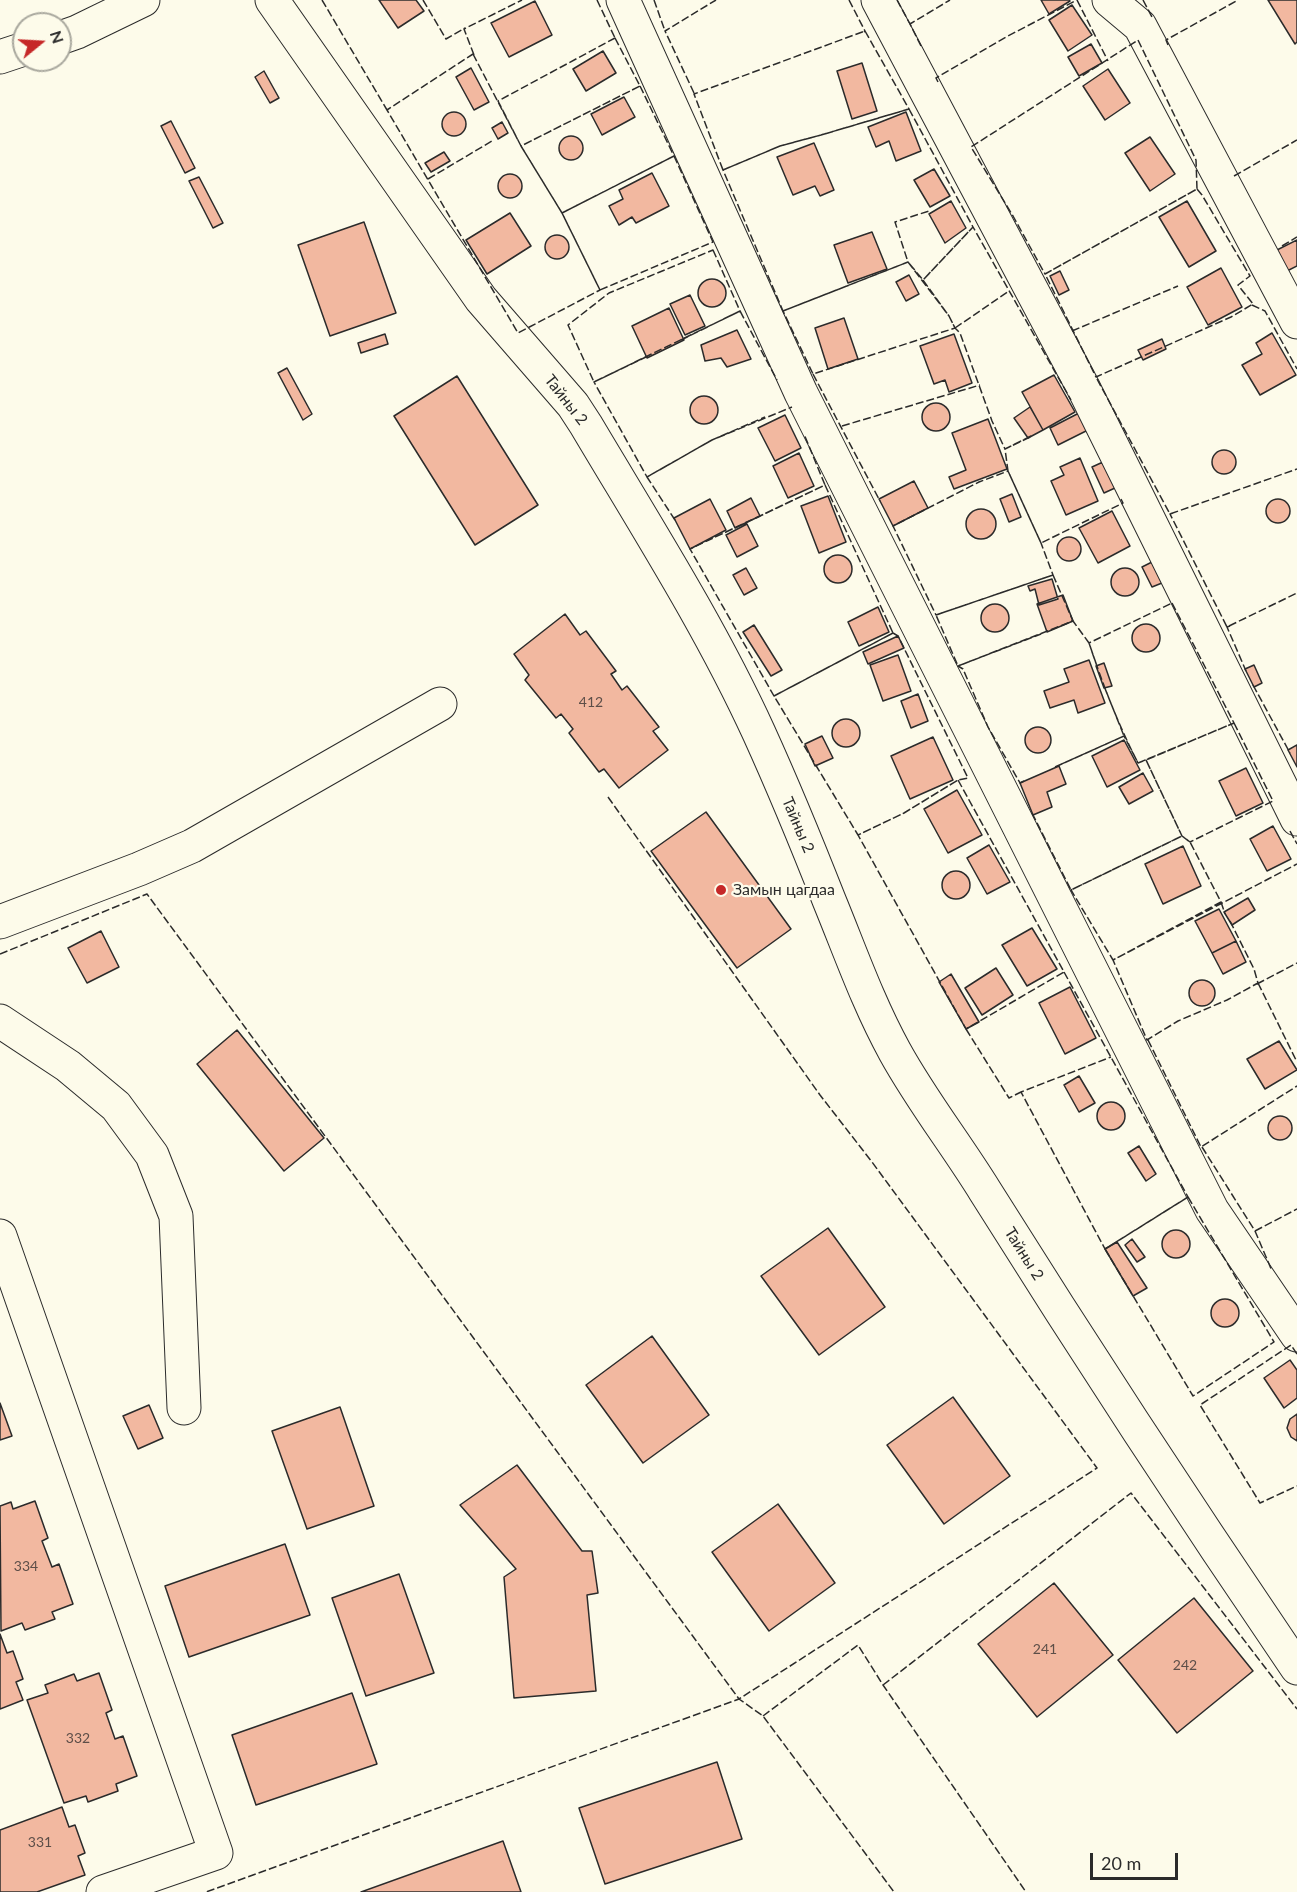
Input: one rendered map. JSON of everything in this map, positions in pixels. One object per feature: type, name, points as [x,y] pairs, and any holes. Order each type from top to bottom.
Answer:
[{"type":"street","points":[[72,34],[143,0]]},
{"type":"street","name":"Тайны 2","points":[[272,0],[481,299],[573,405],[586,425],[713,642],[758,732],[820,876],[869,1001],[895,1052],[935,1119],[973,1172],[1143,1438],[1297,1668]]},
{"type":"street","points":[[623,0],[801,393],[1206,1199],[1297,1335]]},
{"type":"street","points":[[878,0],[1084,389],[1297,819]]},
{"type":"street","points":[[1109,0],[1140,26],[1297,322]]},
{"type":"street","points":[[0,922],[139,869],[192,846],[440,704]]},
{"type":"street","points":[[0,1021],[68,1066],[116,1106],[152,1155],[176,1216],[184,1408]]},
{"type":"street","points":[[0,1236],[216,1853],[103,1892]]},
{"type":"building","points":[[379,0],[416,0],[424,11],[398,28]]},
{"type":"building","points":[[1041,0],[1069,0],[1070,1],[1049,14]]},
{"type":"building","points":[[1268,0],[1297,0],[1297,42],[1295,44]]},
{"type":"building","points":[[535,1],[552,35],[509,57],[491,23]]},
{"type":"building","points":[[1072,5],[1092,35],[1068,51],[1049,20]]},
{"type":"building","points":[[1091,44],[1102,63],[1079,76],[1068,57]]},
{"type":"building","points":[[603,51],[616,73],[586,91],[573,69]]},
{"type":"building","points":[[862,63],[877,111],[852,119],[837,71]]},
{"type":"building","points":[[471,68],[489,102],[474,110],[456,77]]},
{"type":"building","points":[[1108,69],[1130,103],[1105,120],[1083,86]]},
{"type":"building","points":[[264,71],[279,98],[270,103],[255,77]]},
{"type":"building","points":[[624,97],[635,117],[602,135],[591,114]]},
{"type":"building","points":[[454,112],[463,115],[466,124],[463,133],[454,136],[445,133],[442,124],[445,115]]},
{"type":"building","points":[[906,112],[921,151],[896,161],[889,141],[876,147],[868,127]]},
{"type":"building","points":[[171,121],[195,168],[185,173],[161,126]]},
{"type":"building","points":[[502,122],[508,133],[498,139],[492,128]]},
{"type":"building","points":[[571,136],[580,139],[583,148],[580,157],[571,160],[562,157],[559,148],[562,139]]},
{"type":"building","points":[[1150,137],[1175,174],[1150,191],[1125,153]]},
{"type":"building","points":[[814,143],[834,190],[820,196],[815,186],[793,195],[777,157]]},
{"type":"building","points":[[444,152],[450,161],[431,172],[425,163]]},
{"type":"building","points":[[934,169],[950,196],[930,207],[914,180]]},
{"type":"building","points":[[652,173],[669,206],[636,223],[632,217],[619,225],[609,206],[623,199],[619,190]]},
{"type":"building","points":[[510,174],[519,177],[522,186],[519,195],[510,198],[501,195],[498,186],[501,177]]},
{"type":"building","points":[[199,177],[223,223],[213,228],[189,181]]},
{"type":"building","points":[[951,201],[966,228],[945,243],[929,214]]},
{"type":"building","points":[[1187,201],[1216,251],[1189,267],[1159,217]]},
{"type":"building","points":[[510,213],[531,246],[487,274],[466,240]]},
{"type":"building","points":[[364,222],[396,313],[330,336],[298,245]]},
{"type":"building","points":[[872,232],[887,269],[848,283],[834,245]]},
{"type":"building","points":[[557,235],[566,238],[569,247],[566,256],[557,259],[548,256],[545,247],[548,238]]},
{"type":"building","points":[[1297,240],[1297,266],[1283,273],[1273,252]]},
{"type":"building","points":[[1221,268],[1242,307],[1208,325],[1187,287]]},
{"type":"building","points":[[1060,271],[1069,290],[1059,295],[1050,276]]},
{"type":"building","points":[[909,275],[919,294],[906,301],[896,282]]},
{"type":"building","points":[[712,279],[722,283],[726,293],[722,303],[712,307],[702,303],[698,293],[702,283]]},
{"type":"building","points":[[690,295],[705,326],[685,335],[670,304]]},
{"type":"building","points":[[669,308],[684,340],[647,358],[632,326]]},
{"type":"building","points":[[844,318],[858,359],[828,369],[815,328]]},
{"type":"building","points":[[737,330],[751,359],[727,367],[721,358],[705,361],[701,345]]},
{"type":"building","points":[[1272,333],[1296,375],[1260,395],[1242,365],[1262,354],[1256,343]]},
{"type":"building","points":[[385,334],[388,344],[361,353],[358,343]]},
{"type":"building","points":[[954,334],[972,383],[949,392],[945,380],[934,384],[920,346]]},
{"type":"building","points":[[1162,339],[1166,349],[1143,360],[1138,350]]},
{"type":"building","points":[[287,368],[312,414],[303,420],[278,373]]},
{"type":"building","points":[[1054,375],[1075,412],[1043,430],[1022,392]]},
{"type":"building","points":[[457,376],[538,505],[475,545],[394,416]]},
{"type":"building","points":[[704,396],[714,400],[718,410],[714,420],[704,424],[694,420],[690,410],[694,400]]},
{"type":"building","points":[[936,403],[946,407],[950,417],[946,427],[936,431],[926,427],[922,417],[926,407]]},
{"type":"building","points":[[1030,407],[1043,430],[1028,438],[1014,418]]},
{"type":"building","points":[[1079,413],[1088,430],[1058,445],[1050,428]]},
{"type":"building","points":[[785,415],[801,448],[775,461],[758,428]]},
{"type":"building","points":[[988,419],[1007,469],[954,489],[949,477],[966,470],[952,433]]},
{"type":"building","points":[[1224,450],[1233,453],[1236,462],[1233,471],[1224,474],[1215,471],[1212,462],[1215,453]]},
{"type":"building","points":[[799,453],[814,486],[788,498],[773,466]]},
{"type":"building","points":[[1080,458],[1098,501],[1066,515],[1051,481],[1064,475],[1060,467]]},
{"type":"building","points":[[1103,462],[1115,488],[1104,493],[1092,467]]},
{"type":"building","points":[[914,481],[928,508],[893,526],[879,499]]},
{"type":"building","points":[[1012,494],[1021,517],[1009,522],[1000,499]]},
{"type":"building","points":[[828,496],[846,542],[819,553],[801,506]]},
{"type":"building","points":[[751,498],[760,516],[735,528],[727,511]]},
{"type":"building","points":[[710,499],[726,530],[690,549],[674,518]]},
{"type":"building","points":[[1278,499],[1283,500],[1289,506],[1289,516],[1283,522],[1278,523],[1273,522],[1267,516],[1266,511],[1267,506],[1273,500]]},
{"type":"building","points":[[981,509],[987,510],[995,518],[995,530],[987,538],[981,539],[975,538],[967,530],[966,524],[967,518],[975,510]]},
{"type":"building","points":[[1112,511],[1130,546],[1098,563],[1079,528]]},
{"type":"building","points":[[747,524],[758,546],[737,557],[726,535]]},
{"type":"building","points":[[1069,537],[1074,538],[1080,544],[1080,554],[1074,560],[1069,561],[1064,560],[1058,554],[1057,549],[1058,544],[1064,538]]},
{"type":"building","points":[[838,555],[848,559],[852,569],[848,579],[838,583],[828,579],[824,569],[828,559]]},
{"type":"building","points":[[1152,562],[1162,583],[1152,587],[1142,567]]},
{"type":"building","points":[[746,568],[757,588],[744,595],[733,575]]},
{"type":"building","points":[[1125,568],[1135,572],[1139,582],[1135,592],[1125,596],[1115,592],[1111,582],[1115,572]]},
{"type":"building","points":[[1052,579],[1058,599],[1039,605],[1035,589],[1030,591],[1028,586]]},
{"type":"building","points":[[1063,595],[1073,621],[1047,632],[1037,604]]},
{"type":"building","points":[[995,604],[1005,608],[1009,618],[1005,628],[995,632],[985,628],[981,618],[985,608]]},
{"type":"building","points":[[878,607],[889,632],[859,646],[848,622]]},
{"type":"building","points":[[565,614],[580,635],[586,631],[616,671],[611,674],[622,690],[627,686],[659,727],[653,731],[668,750],[619,788],[604,769],[599,772],[569,733],[573,729],[561,714],[556,718],[525,680],[529,675],[514,654]]},
{"type":"building","points":[[1146,624],[1156,628],[1160,638],[1156,648],[1146,652],[1136,648],[1132,638],[1136,628]]},
{"type":"building","points":[[754,625],[782,670],[771,676],[743,632]]},
{"type":"building","points":[[898,636],[904,648],[868,664],[863,652]]},
{"type":"building","points":[[898,655],[911,691],[883,701],[870,665]]},
{"type":"building","points":[[1089,660],[1105,703],[1078,713],[1074,700],[1050,708],[1044,691],[1069,682],[1064,669]]},
{"type":"building","points":[[1104,663],[1112,686],[1104,688],[1096,666]]},
{"type":"building","points":[[1254,665],[1262,683],[1254,687],[1245,669]]},
{"type":"building","points":[[918,694],[928,721],[911,728],[901,701]]},
{"type":"building","points":[[846,719],[856,723],[860,733],[856,743],[846,747],[836,743],[832,733],[836,723]]},
{"type":"building","points":[[1038,727],[1048,730],[1051,740],[1048,750],[1038,753],[1028,750],[1025,740],[1028,730]]},
{"type":"building","points":[[822,736],[833,758],[815,766],[805,744]]},
{"type":"building","points":[[933,737],[953,780],[910,799],[891,756]]},
{"type":"building","points":[[1124,740],[1140,770],[1107,787],[1092,756]]},
{"type":"building","points":[[1297,745],[1297,767],[1288,750]]},
{"type":"building","points":[[1059,766],[1066,784],[1047,792],[1052,807],[1033,815],[1020,783]]},
{"type":"building","points":[[1246,768],[1263,803],[1236,816],[1219,781]]},
{"type":"building","points":[[1143,773],[1153,791],[1129,804],[1119,787]]},
{"type":"building","points":[[957,790],[982,835],[948,853],[924,809]]},
{"type":"building","name":"Замын цагдаа","points":[[706,812],[791,929],[737,968],[651,851]]},
{"type":"building","points":[[1273,826],[1291,859],[1267,871],[1250,839]]},
{"type":"building","points":[[989,845],[1010,882],[987,894],[967,858]]},
{"type":"building","points":[[1183,846],[1201,886],[1163,904],[1145,864]]},
{"type":"building","points":[[956,871],[966,875],[970,885],[966,895],[956,899],[946,895],[942,885],[946,875]]},
{"type":"building","points":[[1248,898],[1255,910],[1232,925],[1224,912]]},
{"type":"building","points":[[1219,909],[1236,941],[1212,953],[1195,921]]},
{"type":"building","points":[[1032,928],[1057,969],[1027,986],[1002,945]]},
{"type":"building","points":[[101,931],[119,967],[87,983],[68,948]]},
{"type":"building","points":[[1236,941],[1246,962],[1223,974],[1212,953]]},
{"type":"building","points":[[996,968],[1013,995],[982,1015],[965,988]]},
{"type":"building","points":[[951,974],[979,1022],[966,1029],[939,982]]},
{"type":"building","points":[[1202,980],[1211,984],[1215,993],[1211,1002],[1202,1006],[1193,1002],[1189,993],[1193,984]]},
{"type":"building","points":[[1070,987],[1096,1038],[1065,1054],[1039,1003]]},
{"type":"building","points":[[237,1030],[324,1138],[284,1171],[197,1064]]},
{"type":"building","points":[[1279,1041],[1297,1070],[1265,1089],[1247,1059]]},
{"type":"building","points":[[1079,1076],[1095,1103],[1079,1112],[1064,1085]]},
{"type":"building","points":[[1111,1102],[1121,1106],[1125,1116],[1121,1126],[1111,1130],[1101,1126],[1097,1116],[1101,1106]]},
{"type":"building","points":[[1280,1116],[1289,1119],[1292,1128],[1289,1137],[1280,1140],[1271,1137],[1268,1128],[1271,1119]]},
{"type":"building","points":[[1139,1146],[1156,1174],[1146,1181],[1128,1153]]},
{"type":"building","points":[[828,1228],[885,1307],[819,1355],[761,1276]]},
{"type":"building","points":[[1176,1230],[1186,1234],[1190,1244],[1186,1254],[1176,1258],[1166,1254],[1162,1244],[1166,1234]]},
{"type":"building","points":[[1132,1239],[1145,1257],[1137,1262],[1125,1245]]},
{"type":"building","points":[[1117,1242],[1147,1288],[1133,1296],[1105,1249]]},
{"type":"building","points":[[1225,1299],[1235,1303],[1239,1313],[1235,1323],[1225,1327],[1215,1323],[1211,1313],[1215,1303]]},
{"type":"building","points":[[652,1336],[709,1415],[643,1463],[586,1385]]},
{"type":"building","points":[[1290,1360],[1297,1370],[1297,1398],[1284,1408],[1264,1378]]},
{"type":"building","points":[[953,1397],[1010,1476],[944,1524],[887,1445]]},
{"type":"building","points":[[0,1403],[12,1436],[0,1440]]},
{"type":"building","points":[[149,1405],[163,1438],[138,1449],[123,1416]]},
{"type":"building","points":[[340,1407],[374,1506],[307,1529],[272,1431]]},
{"type":"building","points":[[1297,1414],[1297,1441],[1291,1437],[1287,1428],[1290,1419]]},
{"type":"building","points":[[517,1465],[582,1551],[592,1551],[598,1593],[587,1595],[596,1691],[514,1698],[504,1577],[516,1569],[460,1505]]},
{"type":"building","points":[[35,1501],[48,1538],[42,1541],[52,1567],[59,1564],[73,1604],[52,1612],[55,1619],[25,1630],[22,1623],[1,1631],[0,1506],[11,1502],[13,1509]]},
{"type":"building","points":[[778,1504],[835,1583],[769,1631],[712,1552]]},
{"type":"building","points":[[285,1544],[310,1615],[189,1657],[165,1586]]},
{"type":"building","points":[[399,1574],[434,1673],[366,1696],[332,1598]]},
{"type":"building","points":[[1054,1583],[1113,1655],[1037,1717],[978,1644]]},
{"type":"building","points":[[1194,1598],[1253,1671],[1177,1733],[1118,1660]]},
{"type":"building","points":[[0,1634],[7,1653],[13,1651],[23,1679],[16,1682],[23,1700],[0,1709]]},
{"type":"building","points":[[99,1673],[112,1710],[106,1713],[115,1739],[123,1736],[137,1776],[116,1784],[118,1791],[88,1802],[86,1796],[64,1803],[27,1700],[48,1693],[45,1685],[74,1674],[77,1681]]},
{"type":"building","points":[[352,1693],[377,1764],[256,1805],[232,1735]]},
{"type":"building","points":[[717,1762],[742,1839],[605,1884],[579,1808]]},
{"type":"building","points":[[62,1807],[69,1827],[75,1825],[85,1853],[78,1856],[85,1875],[37,1892],[0,1892],[0,1830]]},
{"type":"building","points":[[503,1841],[521,1892],[361,1892]]},
{"type":"fence","points":[[322,0],[387,110],[390,108]]},
{"type":"fence","points":[[423,0],[446,39],[465,28]]},
{"type":"fence","points":[[474,55],[464,29],[522,0]]},
{"type":"fence","points":[[597,0],[615,38],[613,39]]},
{"type":"fence","points":[[654,0],[665,31],[667,30]]},
{"type":"fence","points":[[694,93],[665,31],[716,0]]},
{"type":"fence","points":[[849,0],[864,32]]},
{"type":"fence","points":[[897,0],[911,23]]},
{"type":"fence","points":[[921,46],[910,24],[950,0]]},
{"type":"fence","points":[[1077,0],[1108,61]]},
{"type":"fence","points":[[938,82],[936,78],[1006,37],[1077,0]]},
{"type":"fence","points":[[1143,0],[1152,17]]},
{"type":"fence","points":[[1168,45],[1166,40],[1238,0]]},
{"type":"fence","points":[[865,31],[909,109],[780,146],[723,170],[694,94],[865,31]]},
{"type":"fence","points":[[615,38],[640,86],[521,146],[498,101],[615,38]]},
{"type":"fence","points":[[1138,40],[1196,160],[1197,189],[1045,274],[971,147],[1138,40]]},
{"type":"fence","points":[[473,54],[521,146],[562,213],[600,290],[518,333],[387,110],[473,54]]},
{"type":"fence","points":[[640,86],[674,156],[562,213],[521,146],[640,86]]},
{"type":"fence","points":[[909,109],[973,227],[923,280],[908,262],[783,311],[723,170],[780,146],[909,109]]},
{"type":"fence","points":[[1234,176],[1297,140]]},
{"type":"fence","points":[[428,179],[492,141]]},
{"type":"fence","points":[[674,156],[713,242],[600,290],[562,213],[674,156]]},
{"type":"fence","points":[[1197,189],[1250,276],[1238,285],[1253,304],[1231,317],[1096,377],[1045,274],[1197,189]]},
{"type":"fence","points":[[907,259],[895,222],[929,211]]},
{"type":"fence","points":[[1030,437],[1005,449],[992,421],[960,333],[923,280],[973,227],[1071,400]]},
{"type":"fence","points":[[1282,246],[1297,237]]},
{"type":"fence","points":[[713,250],[740,311],[594,382],[568,325],[609,293],[713,250]]},
{"type":"fence","points":[[908,262],[949,316],[955,328],[813,374],[783,311],[908,262]]},
{"type":"fence","points":[[1072,331],[1178,286]]},
{"type":"fence","points":[[955,328],[1009,291]]},
{"type":"fence","points":[[1252,305],[1265,311],[1297,369]]},
{"type":"fence","points":[[681,340],[740,311],[777,380]]},
{"type":"fence","points":[[648,356],[594,382],[647,477],[712,440],[765,417]]},
{"type":"fence","points":[[813,374],[880,501]]},
{"type":"fence","points":[[1097,379],[1170,514],[1297,469]]},
{"type":"fence","points":[[842,426],[980,385]]},
{"type":"fence","points":[[675,520],[647,477],[712,440],[792,407]]},
{"type":"fence","points":[[756,518],[825,485],[804,434]]},
{"type":"fence","points":[[1031,436],[1005,449],[1008,471],[1041,543],[1123,503],[1121,499]]},
{"type":"fence","points":[[1008,471],[1053,575],[936,615],[893,526],[979,482],[1008,471]]},
{"type":"fence","points":[[825,485],[893,633],[774,696],[690,549],[825,485]]},
{"type":"fence","points":[[1173,513],[1170,514],[1227,627],[1297,593]]},
{"type":"fence","points":[[715,537],[737,527]]},
{"type":"fence","points":[[1053,575],[1073,621],[958,666],[936,615],[1053,575]]},
{"type":"fence","points":[[1172,603],[1234,723],[1138,763],[1111,704],[1089,643],[1172,603]]},
{"type":"fence","points":[[1071,621],[1089,643],[1098,669]]},
{"type":"fence","points":[[1230,626],[1227,627],[1246,671]]},
{"type":"fence","points":[[893,633],[898,636],[968,778],[958,780],[904,813],[858,835],[774,696],[893,633]]},
{"type":"fence","points":[[1024,781],[1020,783],[988,727],[963,669],[958,666],[1041,634]]},
{"type":"fence","points":[[1253,685],[1290,753]]},
{"type":"fence","points":[[1055,767],[1124,736],[1104,686]]},
{"type":"fence","points":[[1234,723],[1273,801],[1190,842],[1182,836],[1146,760],[1234,723]]},
{"type":"fence","points":[[1032,813],[1071,890],[1182,836],[1146,760],[1138,763],[1124,736],[1057,766]]},
{"type":"fence","points":[[958,780],[1064,972],[966,1029],[858,835],[904,813],[958,780]]},
{"type":"fence","points":[[608,797],[820,1095],[872,1162],[1097,1468],[739,1699],[763,1716],[894,1892]]},
{"type":"fence","points":[[1290,831],[1297,844]]},
{"type":"fence","points":[[1182,836],[1190,842],[1221,902],[1113,960],[1071,890],[1182,836]]},
{"type":"fence","points":[[1230,921],[1254,969],[1258,983],[1227,1000],[1178,1021],[1147,1040],[1113,960],[1297,864]]},
{"type":"fence","points":[[0,954],[147,894],[739,1699],[206,1892]]},
{"type":"fence","points":[[1221,902],[1225,914]]},
{"type":"fence","points":[[1257,984],[1297,963]]},
{"type":"fence","points":[[1064,972],[1188,1197],[1105,1249],[1021,1092],[1111,1057]]},
{"type":"fence","points":[[1258,983],[1297,1062]]},
{"type":"fence","points":[[966,1029],[1009,1098],[1021,1092]]},
{"type":"fence","points":[[1148,1040],[1201,1147],[1297,1086]]},
{"type":"fence","points":[[1202,1147],[1255,1231],[1272,1271]]},
{"type":"fence","points":[[1188,1197],[1274,1342],[1193,1396],[1105,1249],[1188,1197]]},
{"type":"fence","points":[[1255,1231],[1297,1209]]},
{"type":"fence","points":[[1297,1354],[1291,1345],[1200,1405],[1260,1503],[1297,1486]]},
{"type":"fence","points":[[883,1685],[1131,1493],[1297,1709]]},
{"type":"fence","points":[[763,1716],[858,1645],[883,1685],[1026,1892]]},
{"type":"place","name":"Замын цагдаа","points":[[721,890]]}]
